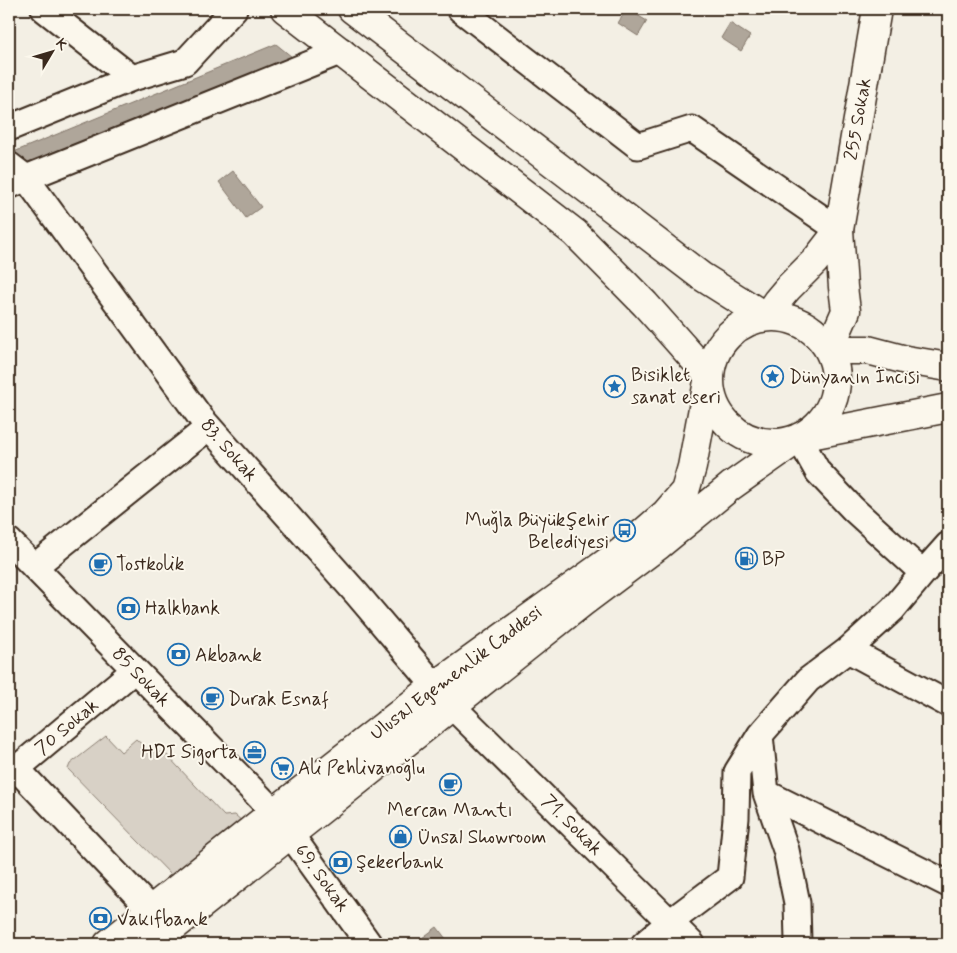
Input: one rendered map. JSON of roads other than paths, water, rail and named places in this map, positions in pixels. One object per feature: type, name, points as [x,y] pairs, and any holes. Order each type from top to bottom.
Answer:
[{"type":"main road","points":[[285,9],[575,232],[645,304],[709,376]]},
{"type":"main road","points":[[352,9],[701,276],[766,317]]},
{"type":"main road","name":"255 Sokak","points":[[839,230],[877,9]]},
{"type":"main road","points":[[766,317],[788,288],[816,261],[839,230]]},
{"type":"main road","points":[[829,350],[846,311],[842,287],[839,230]]},
{"type":"main road","points":[[799,438],[817,426],[829,409],[836,390],[835,369],[829,350],[816,334],[799,322],[779,317],[766,317],[740,325],[724,338],[714,356],[709,376],[712,397],[722,417],[737,432],[757,441],[778,443],[948,408]]},
{"type":"main road","points":[[829,350],[868,350],[906,360],[948,367]]},
{"type":"main road","name":"Ulusal Egemenlik Caddesi","points":[[152,944],[290,835],[444,696],[666,513],[685,491],[692,467],[709,376]]},
{"type":"main road","name":"Ulusal Egemenlik Caddesi","points":[[108,944],[269,816],[583,602],[659,546],[730,486],[799,438]]},
{"type":"street","points":[[44,9],[132,78]]},
{"type":"street","points":[[9,128],[132,78],[185,62],[234,9]]},
{"type":"street","points":[[460,9],[638,146],[692,129],[839,230]]},
{"type":"street","points":[[16,176],[342,51]]},
{"type":"street","name":"83. Sokak","points":[[16,176],[195,410],[444,696]]},
{"type":"street","points":[[34,567],[209,427]]},
{"type":"street","points":[[799,438],[818,472],[853,508],[923,573]]},
{"type":"street","name":"85 Sokak","points":[[9,540],[269,816]]},
{"type":"street","points":[[644,944],[670,922],[730,878],[736,818],[737,772],[760,735],[808,680],[848,650],[894,609],[948,545]]},
{"type":"street","name":"85 Sokak","points":[[9,558],[125,678],[269,816]]},
{"type":"street","points":[[848,650],[948,704]]},
{"type":"street","name":"70 Sokak","points":[[13,772],[125,678]]},
{"type":"street","name":"71. Sokak","points":[[444,696],[692,944]]},
{"type":"street","points":[[760,735],[766,793],[786,850],[797,903],[797,944]]},
{"type":"street","points":[[13,772],[151,910]]},
{"type":"street","points":[[766,793],[948,884]]},
{"type":"street","name":"69. Sokak","points":[[269,816],[290,835],[369,944]]},
{"type":"place","name":"Dünyanın İncisi","points":[[773,377]]},
{"type":"place","name":"Bisiklet sanat eseri","points":[[615,386]]},
{"type":"place","name":"Muğla Büyükşehir Belediyesi","points":[[625,531]]},
{"type":"place","name":"BP","points":[[746,559]]},
{"type":"place","name":"Tostkolik","points":[[100,564]]},
{"type":"place","name":"Halkbank","points":[[129,608]]},
{"type":"place","name":"Akbank","points":[[179,655]]},
{"type":"place","name":"Durak Esnaf","points":[[212,699]]},
{"type":"place","name":"HDI Sigorta","points":[[254,752]]},
{"type":"place","name":"Ali Pehlivanoğlu","points":[[282,768]]},
{"type":"place","name":"Mercan Mantı","points":[[450,784]]},
{"type":"place","name":"Ünsal Showroom","points":[[401,837]]},
{"type":"place","name":"Şekerbank","points":[[340,862]]},
{"type":"place","name":"Vakıfbank","points":[[101,919]]}]
